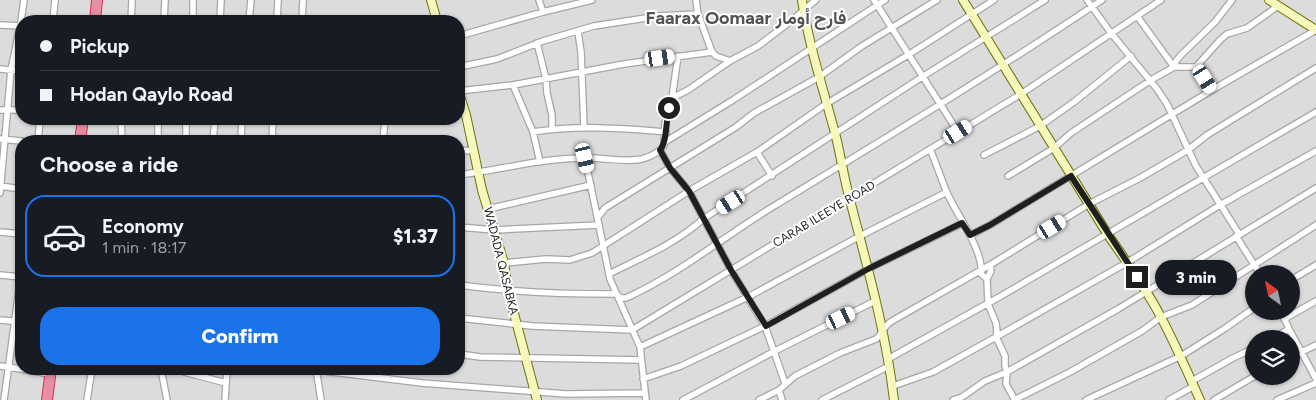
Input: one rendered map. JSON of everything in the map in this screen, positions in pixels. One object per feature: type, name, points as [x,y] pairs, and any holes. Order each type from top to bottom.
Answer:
[{"type":"highway","points":[[95,15],[96,0]]},
{"type":"highway","points":[[47,400],[51,375]]},
{"type":"street","points":[[22,15],[24,0]]},
{"type":"street","points":[[54,15],[55,0]]},
{"type":"street","points":[[131,15],[132,0]]},
{"type":"street","points":[[164,15],[165,0]]},
{"type":"street","points":[[193,0],[193,15]]},
{"type":"street","points":[[220,15],[221,0]]},
{"type":"street","points":[[250,15],[251,0]]},
{"type":"street","points":[[277,15],[278,0]]},
{"type":"street","points":[[302,15],[303,0]]},
{"type":"street","points":[[431,0],[435,15]]},
{"type":"street","points":[[539,0],[542,12]]},
{"type":"street","points":[[465,34],[592,0]]},
{"type":"street","points":[[697,0],[698,14],[712,52],[716,56],[730,61]]},
{"type":"street","points":[[802,0],[819,77],[843,164],[849,198],[882,329],[889,362],[892,399]]},
{"type":"street","points":[[672,98],[688,90],[730,61],[753,49],[816,0]]},
{"type":"street","points":[[465,175],[540,162],[585,158],[645,159],[660,150],[665,142],[812,48],[876,2],[885,0]]},
{"type":"street","points":[[598,216],[605,208],[736,127],[754,113],[819,77],[892,27],[937,0]]},
{"type":"street","points":[[963,0],[1071,176],[1108,235],[1128,262],[1161,317],[1181,356],[1200,400]]},
{"type":"street","points":[[504,263],[546,259],[570,260],[592,253],[689,191],[757,152],[826,104],[994,0]]},
{"type":"street","points":[[610,274],[672,241],[922,77],[1045,0]]},
{"type":"street","points":[[1087,0],[1167,104],[1196,166],[1254,264]]},
{"type":"street","points":[[465,286],[508,292],[616,294],[624,298],[633,295],[717,244],[1102,0]]},
{"type":"street","name":"CARAB ILEEYE ROAD","points":[[632,330],[1021,94],[1160,0]]},
{"type":"street","points":[[1174,67],[1181,55],[1215,22],[1232,0]]},
{"type":"street","points":[[970,235],[990,225],[1212,90],[1316,30],[1269,0]]},
{"type":"street","points":[[876,2],[958,132]]},
{"type":"street","points":[[1008,176],[1054,148],[1072,132],[1150,80],[1174,67],[1196,67],[1227,34],[1247,28],[1278,6]]},
{"type":"street","points":[[465,66],[510,55],[537,43],[594,26],[658,16],[698,14]]},
{"type":"street","points":[[1136,16],[1174,67]]},
{"type":"street","points":[[0,25],[15,24]]},
{"type":"street","points":[[578,32],[584,128]]},
{"type":"street","points":[[537,43],[546,79],[552,115],[552,129]]},
{"type":"street","points":[[0,193],[2,139],[8,110],[11,70],[15,52]]},
{"type":"street","points":[[465,91],[513,85],[624,64],[712,52]]},
{"type":"street","points":[[665,142],[665,123],[672,98],[678,56]]},
{"type":"street","points":[[984,155],[1040,126],[1074,102],[1131,56]]},
{"type":"street","points":[[1196,67],[1212,90]]},
{"type":"street","points":[[759,400],[778,390],[785,383],[840,353],[876,339],[882,329],[892,321],[1089,204],[1140,178],[1188,150],[1207,135],[1316,68]]},
{"type":"street","points":[[0,69],[15,70]]},
{"type":"street","points":[[513,85],[533,132],[540,162]]},
{"type":"street","points":[[0,110],[15,110]]},
{"type":"street","points":[[822,400],[1108,235],[1316,112]]},
{"type":"street","name":"WADADA QASABKA","points":[[465,125],[504,263],[508,292],[537,400]]},
{"type":"street","points":[[533,132],[552,129],[584,128],[666,132]]},
{"type":"street","points":[[2,139],[15,140]]},
{"type":"street","points":[[930,149],[947,192],[970,235],[982,268],[981,274],[987,280]]},
{"type":"street","points":[[465,150],[473,151]]},
{"type":"street","points":[[660,150],[670,168],[689,191],[731,270],[766,326],[773,352],[785,383]]},
{"type":"street","points":[[892,386],[933,372],[1128,262],[1220,204],[1316,151]]},
{"type":"street","points":[[757,152],[772,176]]},
{"type":"street","points":[[361,375],[422,383],[535,390],[566,394],[645,397],[640,348],[616,294],[610,274],[585,158]]},
{"type":"street","points":[[488,209],[591,185]]},
{"type":"street","points":[[1,186],[15,187]]},
{"type":"street","points":[[953,400],[985,381],[1007,372],[1146,292],[1316,188]]},
{"type":"street","points":[[640,348],[748,297],[860,236],[947,192]]},
{"type":"street","points":[[642,379],[681,366],[766,326],[868,269],[962,223]]},
{"type":"street","points":[[465,228],[494,230],[599,225]]},
{"type":"street","points":[[990,264],[991,271],[987,280],[988,304],[996,323],[996,337],[1006,356],[1006,384],[1015,400],[1070,372],[1142,331],[1161,317],[1192,305],[1316,225]]},
{"type":"street","points":[[0,232],[15,233]]},
{"type":"street","points":[[1300,275],[1316,265]]},
{"type":"street","points":[[0,275],[15,276]]},
{"type":"street","points":[[683,400],[875,301]]},
{"type":"street","points":[[1300,310],[1316,301]]},
{"type":"street","points":[[1086,400],[1181,356],[1245,314]]},
{"type":"street","points":[[4,400],[15,315]]},
{"type":"street","points":[[465,319],[516,324],[632,330]]},
{"type":"street","points":[[0,320],[14,321]]},
{"type":"street","points":[[1278,400],[1316,381],[1284,320]]},
{"type":"street","points":[[1302,352],[1316,345]]},
{"type":"street","points":[[1169,400],[1233,358],[1245,352]]},
{"type":"street","points":[[465,355],[480,357],[642,360]]},
{"type":"street","points":[[0,366],[15,368]]},
{"type":"street","points":[[87,400],[91,375]]},
{"type":"street","points":[[162,375],[167,400]]},
{"type":"street","points":[[195,375],[226,383]]},
{"type":"street","points":[[225,400],[227,375]]},
{"type":"street","points":[[317,375],[321,400]]},
{"type":"street","points":[[1214,400],[1245,382]]},
{"type":"street","points":[[778,390],[782,400]]},
{"type":"shaded area","points":[[0,0],[1316,0],[1316,400],[0,400]]},
{"type":"district","name":"Faarax Oomaar فارح أومار","points":[[746,18]]},
{"type":"route","points":[[669,108],[665,123],[665,142],[660,150],[670,168],[689,191],[731,270],[766,326],[868,269],[962,223],[970,235],[1071,176],[1137,277]]}]
